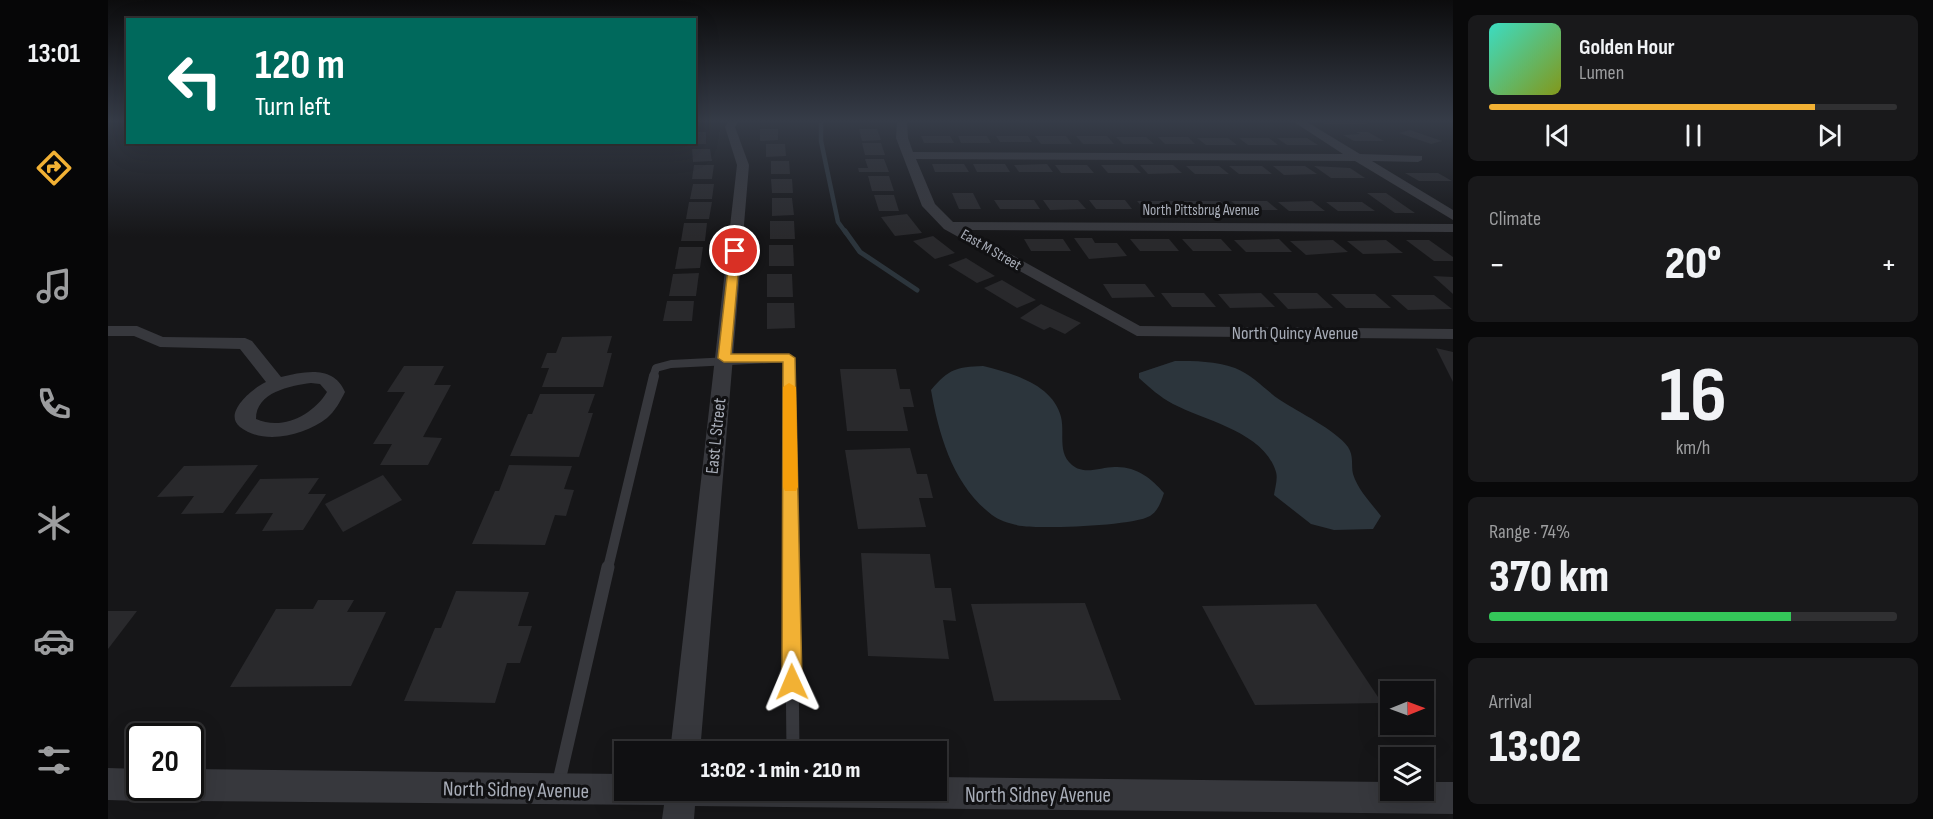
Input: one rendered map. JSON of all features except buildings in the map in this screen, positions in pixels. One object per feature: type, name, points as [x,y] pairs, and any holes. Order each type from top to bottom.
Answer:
[{"type":"street","name":"East L Street","points":[[686,741],[743,165],[741,160]]},
{"type":"street","name":"East M Street","points":[[911,160],[929,206],[949,226],[1137,331]]},
{"type":"street","points":[[1363,160],[1453,216]]},
{"type":"street","name":"North Pittsbrug Avenue","points":[[949,226],[1453,228]]},
{"type":"street","points":[[108,331],[138,331],[160,342],[240,342],[246,345],[277,384]]},
{"type":"street","name":"North Quincy Avenue","points":[[1137,331],[1453,334]]},
{"type":"street","points":[[108,784],[126,785]]},
{"type":"street","name":"North Sidney Avenue","points":[[204,785],[557,790],[614,795]]},
{"type":"street","name":"North Sidney Avenue","points":[[947,793],[1453,798]]},
{"type":"lane","points":[[557,790],[644,410],[656,368],[672,363],[724,358],[789,358],[793,741]]},
{"type":"shaded area","points":[[1175,361],[1213,363],[1241,371],[1280,400],[1335,434],[1348,447],[1355,480],[1381,516],[1373,529],[1334,530],[1311,524],[1274,495],[1276,472],[1269,458],[1259,447],[1232,429],[1173,404],[1139,378],[1139,373]]},
{"type":"shaded area","points":[[983,366],[1030,382],[1049,396],[1061,417],[1063,449],[1067,460],[1072,465],[1082,470],[1111,467],[1131,469],[1154,483],[1164,493],[1155,512],[1150,516],[1126,522],[1067,527],[1018,525],[992,515],[967,489],[950,458],[938,425],[931,390],[954,370]]},
{"type":"waterway","points":[[825,160],[838,222],[846,233]]},
{"type":"waterway","points":[[845,231],[860,252],[917,290]]},
{"type":"slow traffic","points":[[789,387],[790,487]]},
{"type":"route","points":[[735,251],[724,358],[789,358],[792,682]]}]
